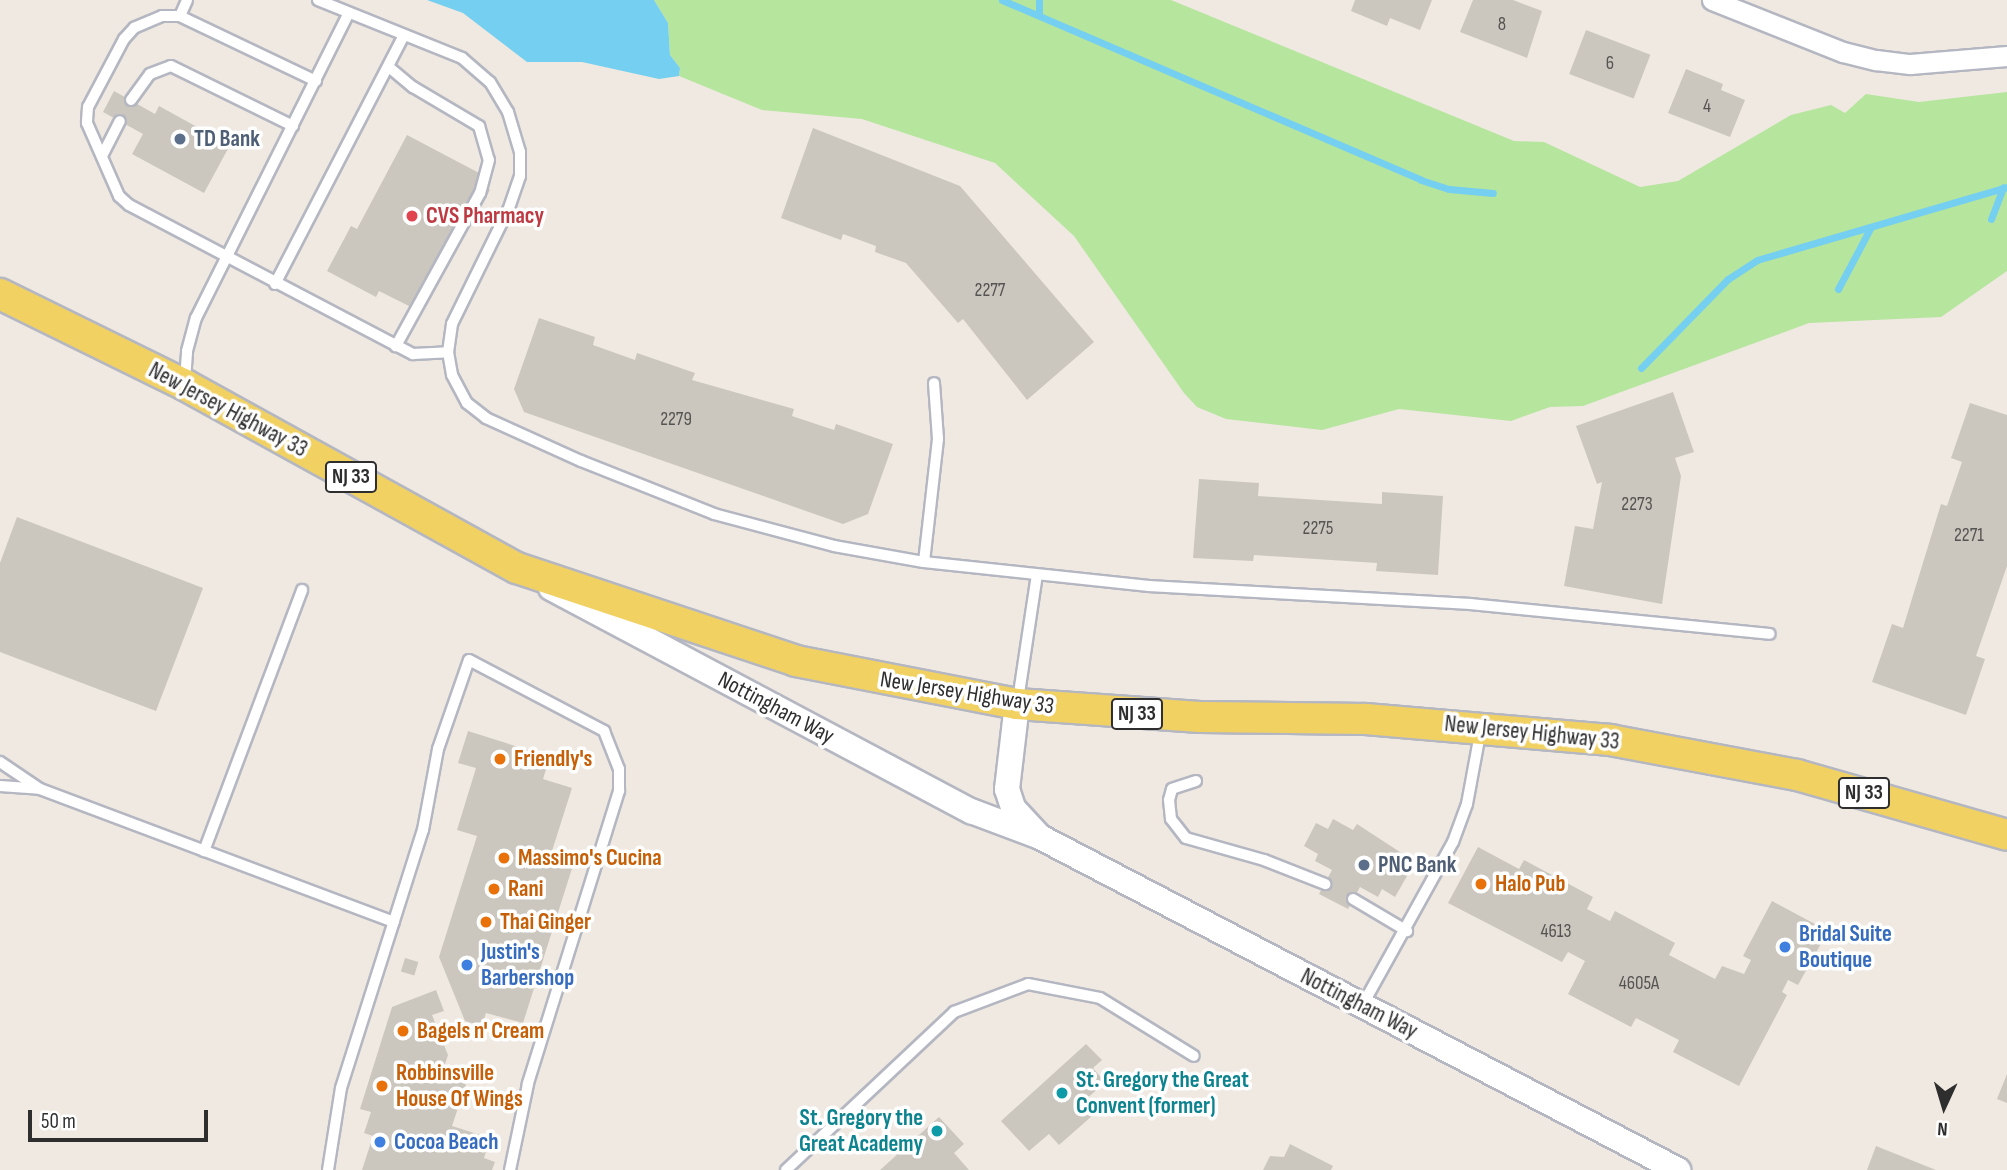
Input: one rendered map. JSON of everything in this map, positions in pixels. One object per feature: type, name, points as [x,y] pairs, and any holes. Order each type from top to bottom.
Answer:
[{"type":"main road","name":"New Jersey Highway 33","points":[[0,294],[185,385],[517,568],[796,661],[1017,704],[1111,713],[1366,719],[1482,726],[1610,740],[1797,775],[2007,835]]},
{"type":"street","points":[[1712,0],[1843,52],[1876,60],[1910,64],[2007,56]]},
{"type":"street","name":"Nottingham Way","points":[[517,568],[971,811],[1040,837],[1678,1170]]},
{"type":"street","name":"Nottingham Way","points":[[1017,704],[1007,789],[1013,807],[1040,837]]},
{"type":"lane","points":[[180,16],[187,0]]},
{"type":"lane","points":[[317,0],[462,58],[490,82],[508,112],[520,152],[520,176],[508,210],[452,324],[448,352],[457,390],[467,403],[486,418],[581,461],[713,513],[834,546],[924,562],[1037,575],[1470,604],[1770,634]]},
{"type":"lane","points":[[185,385],[187,351],[196,318],[348,13]]},
{"type":"lane","points":[[316,81],[180,16],[146,21],[124,39],[88,107],[87,123],[119,196],[129,205],[275,284],[413,354],[448,352]]},
{"type":"lane","points":[[275,284],[390,68],[404,35]]},
{"type":"lane","points":[[131,100],[150,74],[171,66],[293,126]]},
{"type":"lane","points":[[390,68],[413,87],[478,126],[489,160],[480,192],[396,346]]},
{"type":"lane","points":[[102,156],[120,121]]},
{"type":"lane","points":[[924,562],[939,439],[934,383]]},
{"type":"lane","points":[[1017,704],[1037,575]]},
{"type":"lane","points":[[204,851],[302,590]]},
{"type":"lane","points":[[328,1170],[336,1107],[423,830],[438,749],[469,660],[604,731],[619,769],[619,791],[527,1084],[510,1170]]},
{"type":"lane","points":[[1362,1006],[1407,931],[1454,842],[1467,804],[1482,726]]},
{"type":"lane","points":[[0,762],[40,789],[394,922]]},
{"type":"lane","points":[[1196,781],[1172,789],[1169,800],[1171,819],[1186,838],[1264,860],[1325,884]]},
{"type":"lane","points":[[0,786],[40,789]]},
{"type":"lane","points":[[1353,899],[1407,931]]},
{"type":"lane","points":[[786,1170],[954,1012],[1028,984],[1100,998],[1194,1056]]},
{"type":"green space","points":[[654,0],[1171,0],[1514,141],[1544,142],[1640,187],[1678,181],[1791,115],[1831,105],[1845,113],[1866,94],[1919,102],[2007,92],[2007,271],[1941,317],[1809,323],[1583,406],[1550,407],[1511,421],[1399,409],[1322,430],[1226,419],[1197,407],[1184,393],[1074,236],[995,163],[862,119],[762,110],[679,76],[680,68],[670,55],[668,23]]},
{"type":"water","points":[[427,0],[654,0],[668,23],[670,55],[680,68],[679,76],[659,79],[582,62],[527,62],[463,13]]},
{"type":"building","points":[[1355,0],[1432,0],[1420,30],[1390,18],[1387,26],[1351,11]]},
{"type":"building","points":[[1473,0],[1513,0],[1542,11],[1527,58],[1460,32]]},
{"type":"building","points":[[1586,30],[1650,55],[1634,99],[1569,74]]},
{"type":"building","points":[[1686,69],[1723,84],[1721,90],[1745,100],[1730,137],[1668,113]]},
{"type":"building","name":"TD Bank","points":[[114,91],[155,114],[159,106],[230,145],[204,193],[132,154],[143,134],[103,112]]},
{"type":"building","points":[[813,128],[960,186],[1094,342],[1027,400],[963,319],[958,323],[906,263],[875,252],[876,246],[843,234],[841,240],[781,218]]},
{"type":"building","name":"CVS Pharmacy","points":[[407,135],[481,174],[476,183],[490,190],[482,205],[468,199],[411,307],[379,291],[376,297],[327,271],[351,226],[357,229]]},
{"type":"building","points":[[539,318],[595,337],[593,345],[635,360],[637,353],[695,373],[692,380],[794,409],[792,416],[834,430],[836,424],[893,444],[868,514],[843,524],[524,412],[514,389]]},
{"type":"building","points":[[1673,392],[1694,452],[1675,458],[1681,476],[1662,604],[1564,586],[1575,526],[1593,529],[1602,482],[1597,484],[1576,426]]},
{"type":"building","points":[[1970,403],[2007,415],[2007,566],[1976,656],[1985,659],[1966,715],[1872,682],[1892,624],[1903,628],[1941,504],[1947,506],[1962,462],[1951,458]]},
{"type":"building","points":[[1199,479],[1259,483],[1258,496],[1382,504],[1382,492],[1443,496],[1438,575],[1376,571],[1377,563],[1254,555],[1253,561],[1193,558]]},
{"type":"building","points":[[17,517],[203,588],[156,711],[0,652],[0,563]]},
{"type":"building","points":[[468,731],[550,757],[543,779],[572,788],[552,851],[575,859],[523,1023],[486,1013],[482,1026],[465,1021],[439,957],[477,836],[457,830],[476,768],[458,763]]},
{"type":"building","name":"PNC Bank","points":[[1333,819],[1353,830],[1357,824],[1403,854],[1399,862],[1411,869],[1395,897],[1382,889],[1378,897],[1360,887],[1348,909],[1319,894],[1332,870],[1315,861],[1318,854],[1304,846],[1316,823],[1328,829]]},
{"type":"building","points":[[1478,847],[1519,869],[1524,860],[1593,897],[1587,909],[1610,921],[1615,911],[1675,943],[1669,955],[1715,979],[1722,966],[1744,974],[1751,960],[1743,956],[1772,901],[1828,931],[1798,985],[1788,980],[1782,992],[1787,995],[1739,1086],[1673,1052],[1679,1040],[1636,1018],[1631,1027],[1568,994],[1585,961],[1568,952],[1562,962],[1448,903]]},
{"type":"building","points":[[405,958],[418,962],[414,975],[401,971]]},
{"type":"building","points":[[436,990],[444,1011],[432,1015],[448,1055],[441,1076],[466,1084],[452,1126],[490,1138],[484,1158],[495,1162],[492,1170],[362,1170],[373,1136],[364,1133],[371,1112],[360,1109],[392,1007]]},
{"type":"building","name":"St. Gregory the Great Convent (former)","points":[[1086,1044],[1102,1060],[1093,1068],[1105,1082],[1081,1104],[1092,1116],[1059,1145],[1049,1134],[1029,1151],[1001,1121]]},
{"type":"building","points":[[2007,1074],[2007,1103],[1997,1099]]},
{"type":"building","name":"St. Gregory the Great Academy","points":[[939,1117],[964,1144],[954,1153],[969,1170],[880,1170]]},
{"type":"building","points":[[1290,1144],[1333,1166],[1331,1170],[1263,1170],[1270,1156],[1284,1157]]},
{"type":"building","points":[[1876,1146],[1936,1170],[1867,1170]]},
{"type":"waterway","points":[[1002,0],[1421,180],[1449,189],[1493,193]]},
{"type":"waterway","points":[[1039,0],[1039,15]]},
{"type":"waterway","points":[[1991,219],[2003,187]]},
{"type":"waterway","points":[[1641,368],[1728,279],[1757,260],[2007,187]]},
{"type":"waterway","points":[[1838,289],[1871,227]]},
{"type":"place","name":"TD Bank","points":[[180,139]]},
{"type":"place","name":"CVS Pharmacy","points":[[412,216]]},
{"type":"place","name":"Friendly's","points":[[500,759]]},
{"type":"place","name":"Massimo's Cucina","points":[[504,858]]},
{"type":"place","name":"PNC Bank","points":[[1364,865]]},
{"type":"place","name":"Halo Pub","points":[[1481,884]]},
{"type":"place","name":"Rani","points":[[494,889]]},
{"type":"place","name":"Thai Ginger","points":[[486,922]]},
{"type":"place","name":"Bridal Suite Boutique","points":[[1785,947]]},
{"type":"place","name":"Justin's Barbershop","points":[[467,965]]},
{"type":"place","name":"Bagels n' Cream","points":[[403,1031]]},
{"type":"place","name":"Robbinsville House Of Wings","points":[[382,1086]]},
{"type":"place","name":"St. Gregory the Great Convent (former)","points":[[1062,1093]]},
{"type":"place","name":"St. Gregory the Great Academy","points":[[937,1131]]},
{"type":"place","name":"Cocoa Beach","points":[[380,1142]]}]
